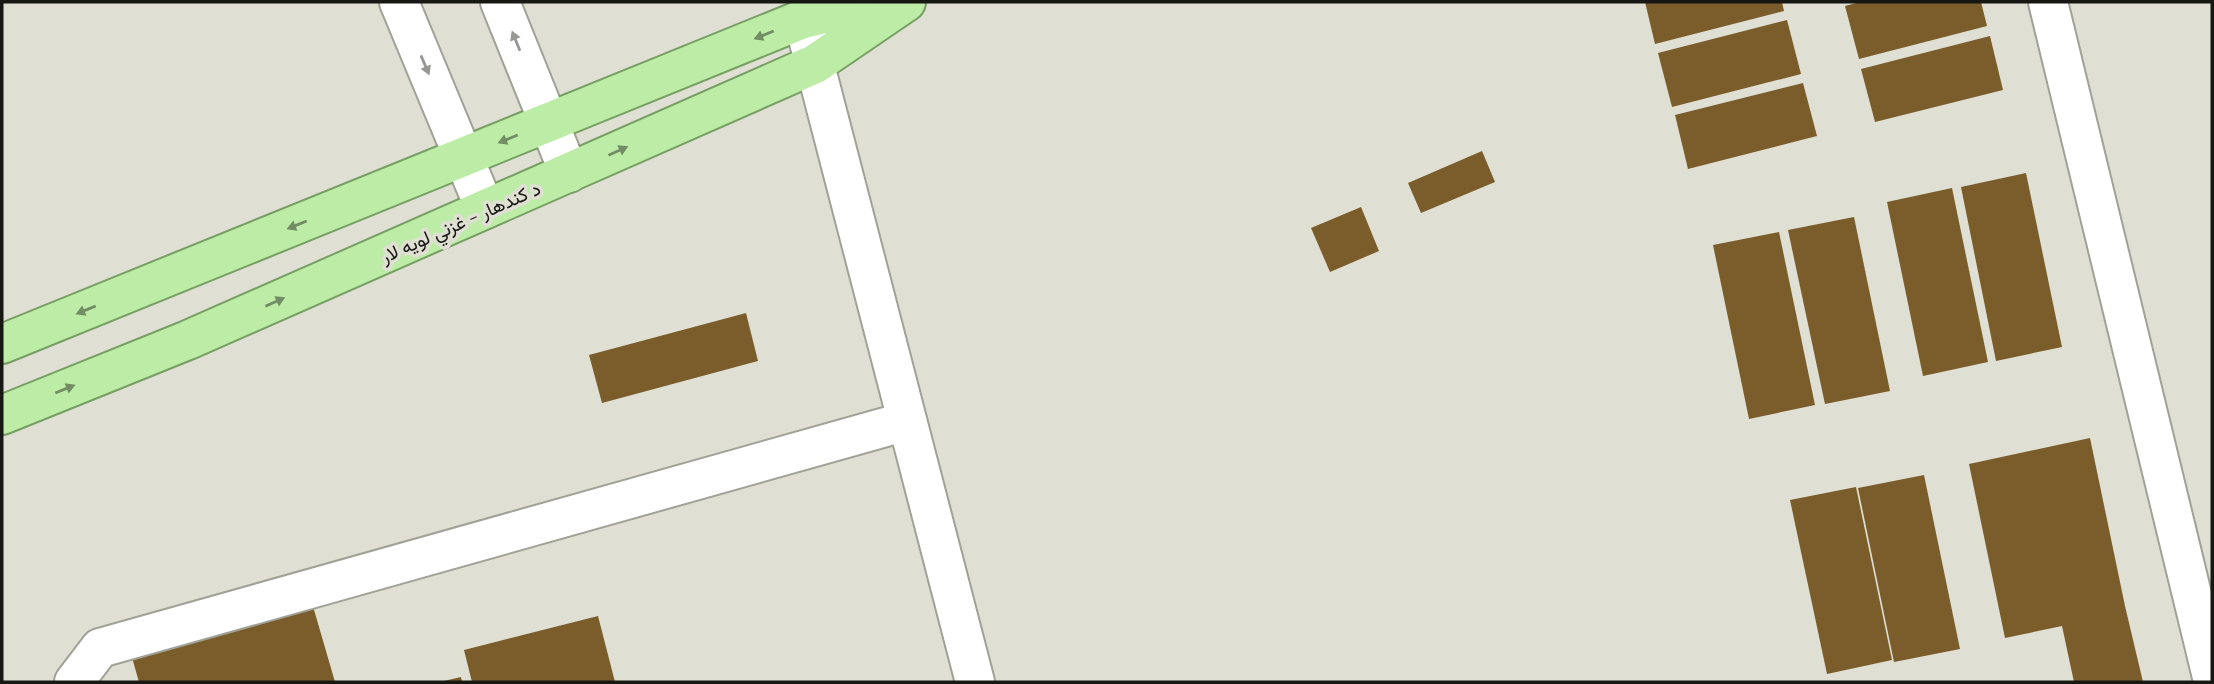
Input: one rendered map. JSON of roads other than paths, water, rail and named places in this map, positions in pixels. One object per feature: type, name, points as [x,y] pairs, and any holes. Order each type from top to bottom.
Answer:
[{"type":"highway","points":[[2,344],[803,19],[876,2]]},
{"type":"highway","name":"د کندهار - غزني لويه لار","points":[[2,415],[188,340],[815,64],[906,2]]},
{"type":"street","points":[[399,2],[485,209]]},
{"type":"street","points":[[500,2],[569,173]]},
{"type":"street","points":[[2048,2],[2212,677]]},
{"type":"street","points":[[803,19],[975,682]]},
{"type":"street","points":[[74,682],[100,648],[907,421]]}]
